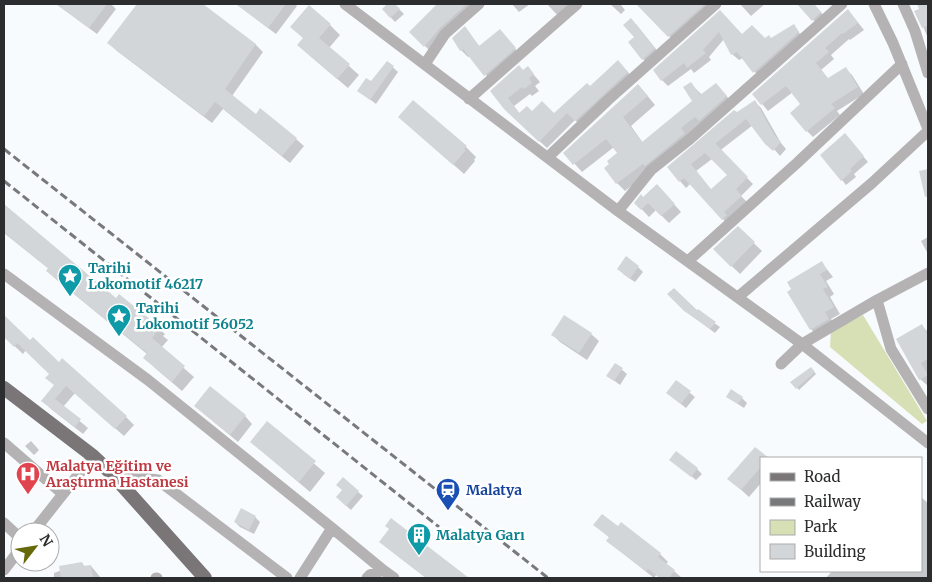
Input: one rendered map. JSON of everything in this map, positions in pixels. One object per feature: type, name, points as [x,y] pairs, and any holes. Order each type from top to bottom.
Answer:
[{"type":"main road","points":[[4,388],[93,456],[112,474],[204,578]]},
{"type":"street","points":[[345,4],[618,211],[802,344],[928,443]]},
{"type":"street","points":[[425,64],[445,34],[479,4]]},
{"type":"street","points":[[469,99],[577,4]]},
{"type":"street","points":[[548,157],[608,100],[716,4]]},
{"type":"street","points":[[618,211],[651,170],[690,139],[842,4]]},
{"type":"street","points":[[738,297],[872,183],[928,130],[902,64],[874,4]]},
{"type":"street","points":[[903,4],[915,31],[928,73]]},
{"type":"street","points":[[688,261],[797,163],[902,64]]},
{"type":"street","points":[[781,364],[802,344],[877,300],[928,273]]},
{"type":"street","points":[[4,274],[148,380],[394,578]]},
{"type":"street","points":[[877,300],[891,350],[928,409]]},
{"type":"street","points":[[4,443],[63,494]]},
{"type":"street","points":[[42,522],[93,456]]},
{"type":"street","points":[[112,474],[158,480],[287,578]]},
{"type":"street","points":[[300,578],[332,528]]},
{"type":"street","points":[[367,578],[383,570]]},
{"type":"green space","points":[[863,315],[927,421],[922,424],[830,347],[831,331]]},
{"type":"building","points":[[57,4],[107,4],[89,28]]},
{"type":"building","points":[[137,4],[203,4],[256,44],[225,89],[256,114],[260,108],[297,138],[282,156],[215,102],[204,116],[107,43]]},
{"type":"building","points":[[236,4],[286,4],[268,28]]},
{"type":"building","points":[[387,4],[395,4],[400,9],[390,18],[382,9]]},
{"type":"building","points":[[437,4],[467,4],[440,28],[424,47],[409,32]]},
{"type":"building","points":[[636,4],[705,4],[668,37]]},
{"type":"building","points":[[797,4],[814,4],[821,12],[812,21]]},
{"type":"building","points":[[917,4],[928,4],[928,30],[927,26],[922,28],[914,11],[919,9]]},
{"type":"building","points":[[309,5],[331,24],[319,38],[350,64],[337,79],[297,45],[303,38],[290,27]]},
{"type":"building","points":[[848,9],[858,23],[842,33],[825,48],[829,52],[816,63],[828,78],[846,67],[858,87],[831,104],[835,108],[806,132],[790,113],[800,104],[786,86],[761,105],[752,94]]},
{"type":"building","points":[[720,10],[742,34],[752,25],[765,38],[769,35],[771,38],[794,24],[799,32],[753,73],[737,52],[731,55],[719,32],[703,50],[706,53],[687,68],[684,63],[661,81],[653,70]]},
{"type":"building","points":[[631,18],[655,48],[642,60],[628,42],[634,37],[623,25]]},
{"type":"building","points":[[465,26],[479,46],[500,29],[516,48],[484,76],[463,49],[460,51],[452,38]]},
{"type":"building","points":[[618,60],[628,72],[575,121],[567,113],[539,142],[504,109],[490,91],[519,65],[523,70],[528,66],[534,74],[529,78],[532,83],[524,89],[522,87],[508,98],[519,113],[527,106],[532,111],[542,101],[554,113],[587,83],[590,86]]},
{"type":"building","points":[[387,61],[394,66],[370,100],[357,91],[366,78],[371,81]]},
{"type":"building","points":[[691,82],[700,95],[716,83],[727,96],[699,121],[695,117],[681,128],[685,133],[645,166],[643,164],[616,184],[604,168],[609,164],[607,161],[617,153],[606,139],[573,165],[563,153],[638,84],[648,96],[623,117],[642,142],[692,101],[683,87]]},
{"type":"building","points":[[413,100],[467,146],[464,149],[466,150],[453,165],[398,117]]},
{"type":"building","points":[[755,100],[775,136],[781,142],[773,151],[765,144],[746,119],[716,143],[748,177],[736,189],[742,196],[724,212],[727,215],[722,220],[684,178],[679,182],[667,167],[734,110],[737,112]],"holes":[[[705,153],[727,175],[711,189],[691,164]]]},
{"type":"building","points":[[845,133],[864,156],[850,169],[852,171],[841,181],[820,155]]},
{"type":"building","points":[[928,169],[928,196],[925,197],[919,171]]},
{"type":"building","points":[[657,184],[675,204],[661,216],[648,203],[641,210],[634,203],[641,194],[643,197]]},
{"type":"building","points":[[4,204],[116,298],[119,294],[156,324],[154,326],[159,329],[152,338],[185,366],[172,382],[143,358],[147,353],[46,271],[48,268],[4,232]]},
{"type":"building","points":[[738,226],[755,242],[731,267],[713,249]]},
{"type":"building","points":[[626,256],[639,266],[630,279],[617,269]]},
{"type":"building","points":[[822,261],[827,270],[820,274],[828,287],[823,289],[834,307],[825,312],[829,319],[810,330],[787,292],[791,289],[787,282]]},
{"type":"building","points":[[674,288],[697,310],[716,322],[710,329],[684,311],[667,294]]},
{"type":"building","points":[[4,315],[30,340],[33,337],[59,362],[62,358],[127,416],[115,429],[66,386],[55,399],[81,419],[75,427],[41,401],[54,385],[45,378],[49,374],[17,343],[14,347],[4,337]]},
{"type":"building","points":[[564,315],[592,333],[579,353],[551,335]]},
{"type":"building","points":[[922,324],[928,335],[928,359],[921,363],[928,375],[919,380],[896,339]]},
{"type":"building","points":[[615,363],[623,368],[614,381],[606,376]]},
{"type":"building","points":[[811,367],[815,372],[796,389],[790,382]]},
{"type":"building","points":[[676,380],[691,391],[681,404],[666,393]]},
{"type":"building","points":[[210,386],[246,415],[230,435],[194,406]]},
{"type":"building","points":[[731,389],[743,397],[738,404],[726,397]]},
{"type":"building","points":[[267,421],[316,461],[299,482],[250,442]]},
{"type":"building","points":[[755,447],[768,457],[760,457],[760,468],[741,490],[727,479]]},
{"type":"building","points":[[676,451],[698,468],[691,477],[669,460]]},
{"type":"building","points":[[343,477],[359,491],[346,506],[336,497],[342,490],[336,485]]},
{"type":"building","points":[[241,508],[256,516],[249,530],[234,522]]},
{"type":"building","points":[[602,514],[618,526],[621,522],[661,553],[658,557],[675,570],[669,578],[661,578],[648,569],[646,571],[606,541],[609,537],[593,525]]},
{"type":"building","name":"Malatya Garı","points":[[391,518],[469,578],[426,578],[379,542],[389,529],[385,526]]},
{"type":"building","points":[[82,562],[83,566],[91,565],[93,578],[61,578],[60,566]]},
{"type":"railway","points":[[4,149],[548,578]]},
{"type":"railway","points":[[4,181],[439,527]]},
{"type":"place","name":"Tarihi Lokomotif 46217","points":[[70,297]]},
{"type":"place","name":"Tarihi Lokomotif 56052","points":[[119,337]]},
{"type":"place","name":"Malatya Eğitim ve Araştırma Hastanesi","points":[[28,495]]},
{"type":"place","name":"Malatya","points":[[448,511]]},
{"type":"place","name":"Malatya Garı","points":[[419,556]]}]
